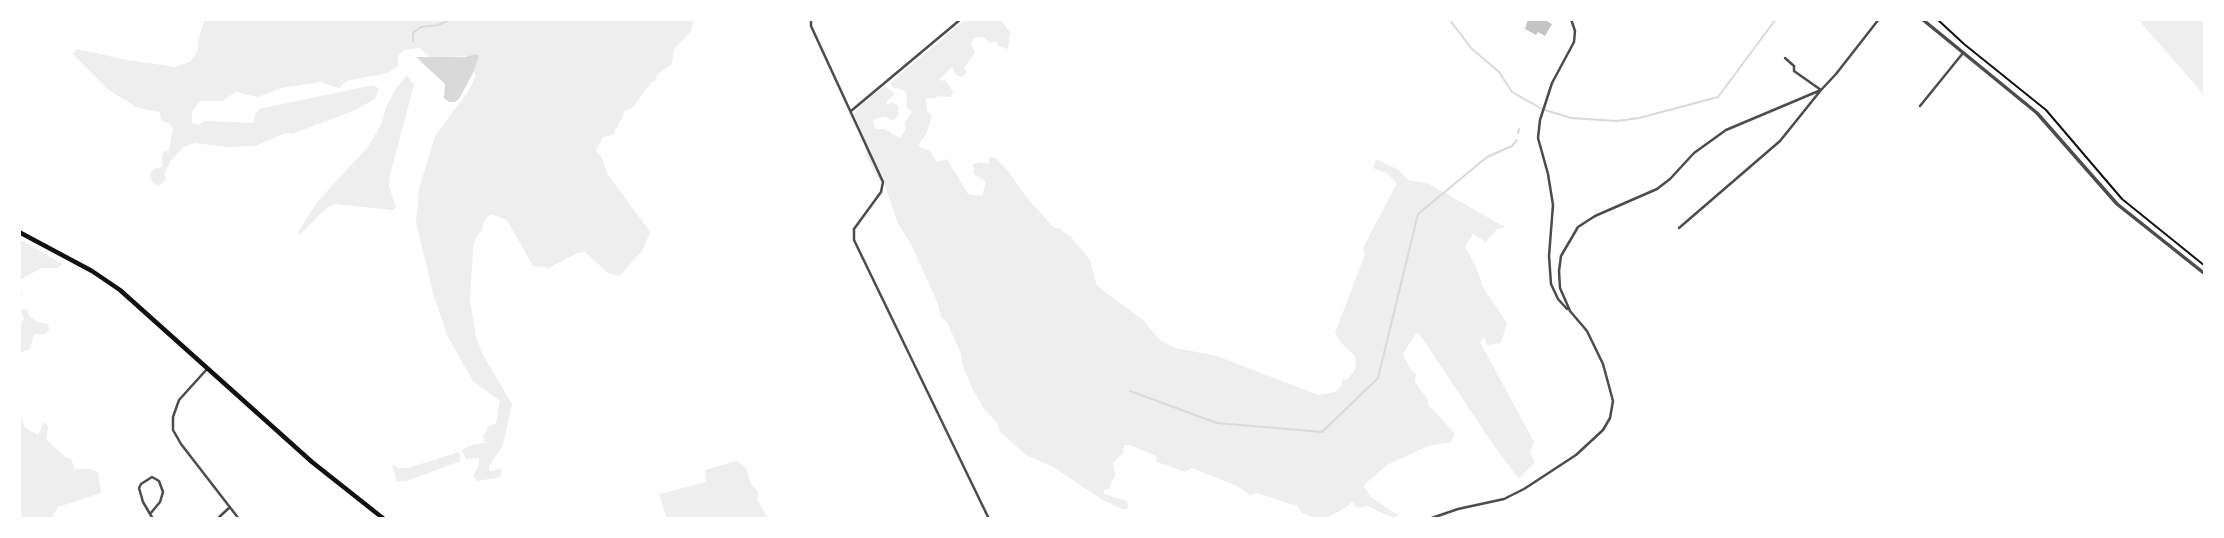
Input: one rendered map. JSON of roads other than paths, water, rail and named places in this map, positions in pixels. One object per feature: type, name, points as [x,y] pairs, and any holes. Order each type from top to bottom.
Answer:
[{"type":"main road","points":[[19,232],[106,280],[136,303],[312,462],[384,519]]},
{"type":"street","points":[[811,19],[811,26],[883,182],[881,192],[854,229],[854,240],[989,519]]},
{"type":"street","points":[[850,111],[961,19]]},
{"type":"street","points":[[1429,519],[1513,495],[1566,463],[1587,446],[1608,423],[1613,407],[1608,377],[1594,342],[1558,299],[1551,284],[1551,189],[1538,138],[1539,120],[1552,83],[1574,42],[1576,31],[1571,19]]},
{"type":"street","points":[[1679,228],[1780,141],[1879,19]]},
{"type":"street","points":[[1924,20],[2042,118],[2117,204],[2205,274]]},
{"type":"street","points":[[1920,106],[1963,53]]},
{"type":"street","points":[[1785,58],[1794,66],[1794,71],[1821,90]]},
{"type":"street","points":[[1570,311],[1560,288],[1559,271],[1563,250],[1578,227],[1595,216],[1657,189],[1670,179],[1693,153],[1726,130],[1821,90]]},
{"type":"street","points":[[207,369],[179,400],[173,417],[173,430],[239,519]]},
{"type":"street","points":[[150,514],[160,502],[163,492],[159,481],[152,477],[139,488],[143,502],[150,514],[153,519]]},
{"type":"street","points":[[216,519],[230,507]]},
{"type":"waterway","points":[[413,41],[413,33],[421,27],[438,25],[452,19]]},
{"type":"waterway","points":[[1449,19],[1471,48],[1499,72],[1512,92],[1542,109]]},
{"type":"waterway","points":[[1545,110],[1571,118],[1617,121],[1639,118],[1718,97],[1776,19]]},
{"type":"waterway","points":[[1518,133],[1519,129]]},
{"type":"waterway","points":[[1130,391],[1217,423],[1322,432],[1378,378],[1418,214],[1487,157],[1512,146],[1517,140]]}]
